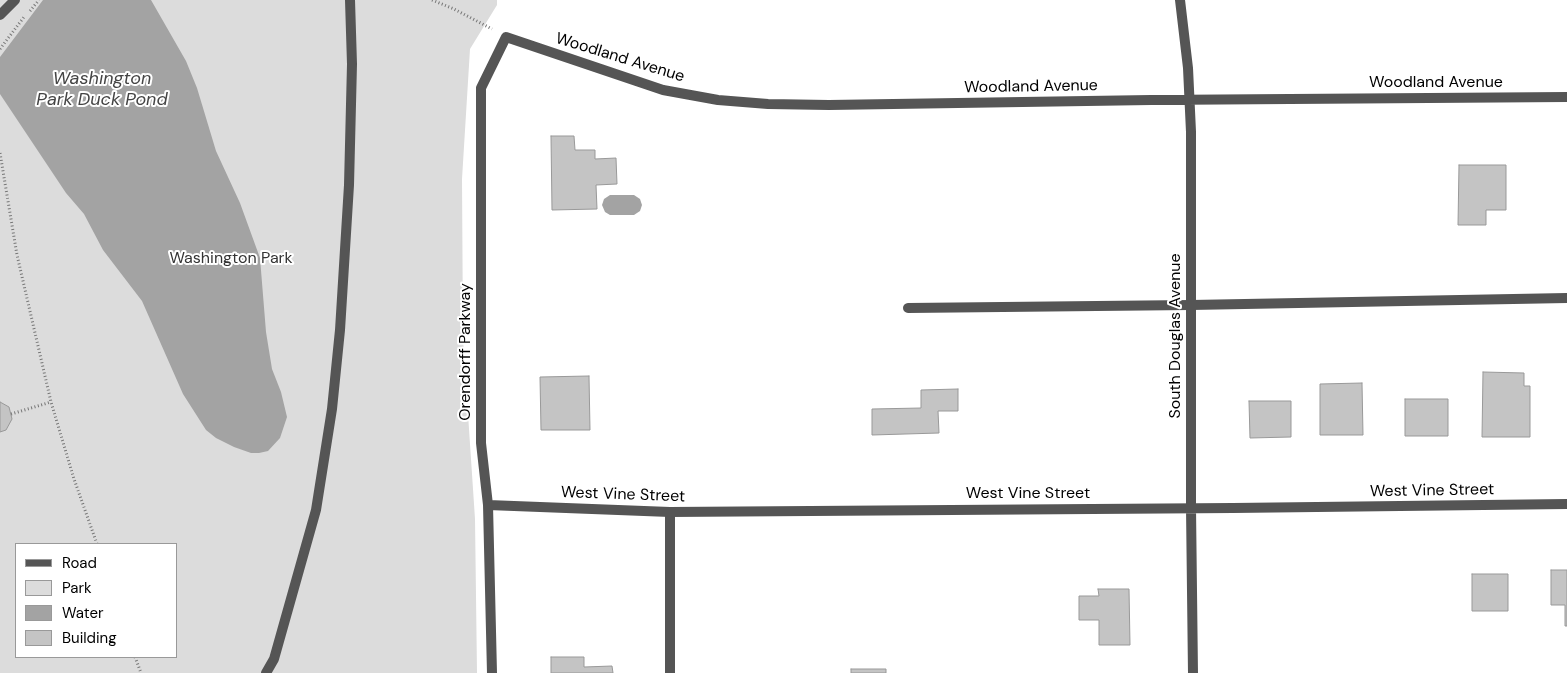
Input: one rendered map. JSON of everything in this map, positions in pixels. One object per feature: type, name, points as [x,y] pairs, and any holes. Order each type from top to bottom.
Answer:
[{"type":"street","points":[[0,15],[15,0]]},
{"type":"street","points":[[266,673],[274,660],[316,510],[332,409],[340,330],[349,185],[352,64],[350,0]]},
{"type":"street","name":"South Douglas Avenue","points":[[1180,0],[1188,68],[1189,100],[1190,508],[1193,673]]},
{"type":"street","name":"Woodland Avenue","points":[[506,36],[663,90],[718,100],[768,104],[1567,97]]},
{"type":"street","name":"Orendorff Parkway","points":[[492,673],[488,505],[481,443],[481,88],[506,36]]},
{"type":"street","points":[[908,308],[1567,298]]},
{"type":"street","name":"West Vine Street","points":[[488,505],[670,512],[1567,504]]},
{"type":"street","points":[[670,512],[670,673]]},
{"type":"path","points":[[0,49],[39,0]]},
{"type":"path","points":[[432,0],[454,9],[506,36]]},
{"type":"path","points":[[0,154],[17,255],[51,402],[74,479],[97,543]]},
{"type":"path","points":[[11,414],[51,402]]},
{"type":"path","points":[[136,658],[141,673]]},
{"type":"green space","name":"Washington Park","points":[[0,0],[497,0],[497,5],[470,49],[462,179],[463,339],[475,519],[477,673],[0,673]]},
{"type":"water","name":"Washington Park Duck Pond","points":[[43,0],[151,0],[186,61],[197,88],[216,151],[240,203],[260,258],[266,332],[272,369],[281,392],[287,417],[280,438],[268,451],[251,453],[216,438],[206,430],[183,394],[142,301],[103,250],[84,214],[66,193],[0,94],[0,57]]},
{"type":"water","points":[[610,195],[634,195],[640,199],[642,205],[640,211],[634,215],[610,215],[605,212],[602,205],[604,199]]},
{"type":"building","points":[[551,136],[574,136],[575,150],[595,150],[595,159],[616,158],[617,184],[596,185],[597,209],[552,210]]},
{"type":"building","points":[[1459,165],[1506,165],[1506,210],[1486,210],[1486,225],[1458,225]]},
{"type":"building","points":[[1483,372],[1524,373],[1524,386],[1530,386],[1530,437],[1482,437]]},
{"type":"building","points":[[589,376],[590,430],[541,430],[540,377]]},
{"type":"building","points":[[1362,383],[1363,435],[1320,435],[1320,384]]},
{"type":"building","points":[[958,389],[958,411],[938,411],[939,433],[872,435],[872,409],[921,408],[921,390]]},
{"type":"building","points":[[1405,399],[1448,399],[1448,436],[1405,436]]},
{"type":"building","points":[[1249,401],[1291,401],[1291,437],[1250,438]]},
{"type":"building","points":[[0,402],[9,407],[12,419],[6,430],[0,432]]},
{"type":"building","points":[[1551,570],[1567,570],[1567,626],[1565,626],[1565,605],[1551,605]]},
{"type":"building","points":[[1472,574],[1508,574],[1508,611],[1472,611]]},
{"type":"building","points":[[1098,589],[1129,589],[1130,645],[1099,645],[1099,620],[1079,620],[1079,596],[1099,596]]},
{"type":"building","points":[[551,657],[584,657],[584,667],[612,666],[613,673],[551,673]]},
{"type":"building","points":[[851,669],[886,669],[886,673],[851,673]]}]
